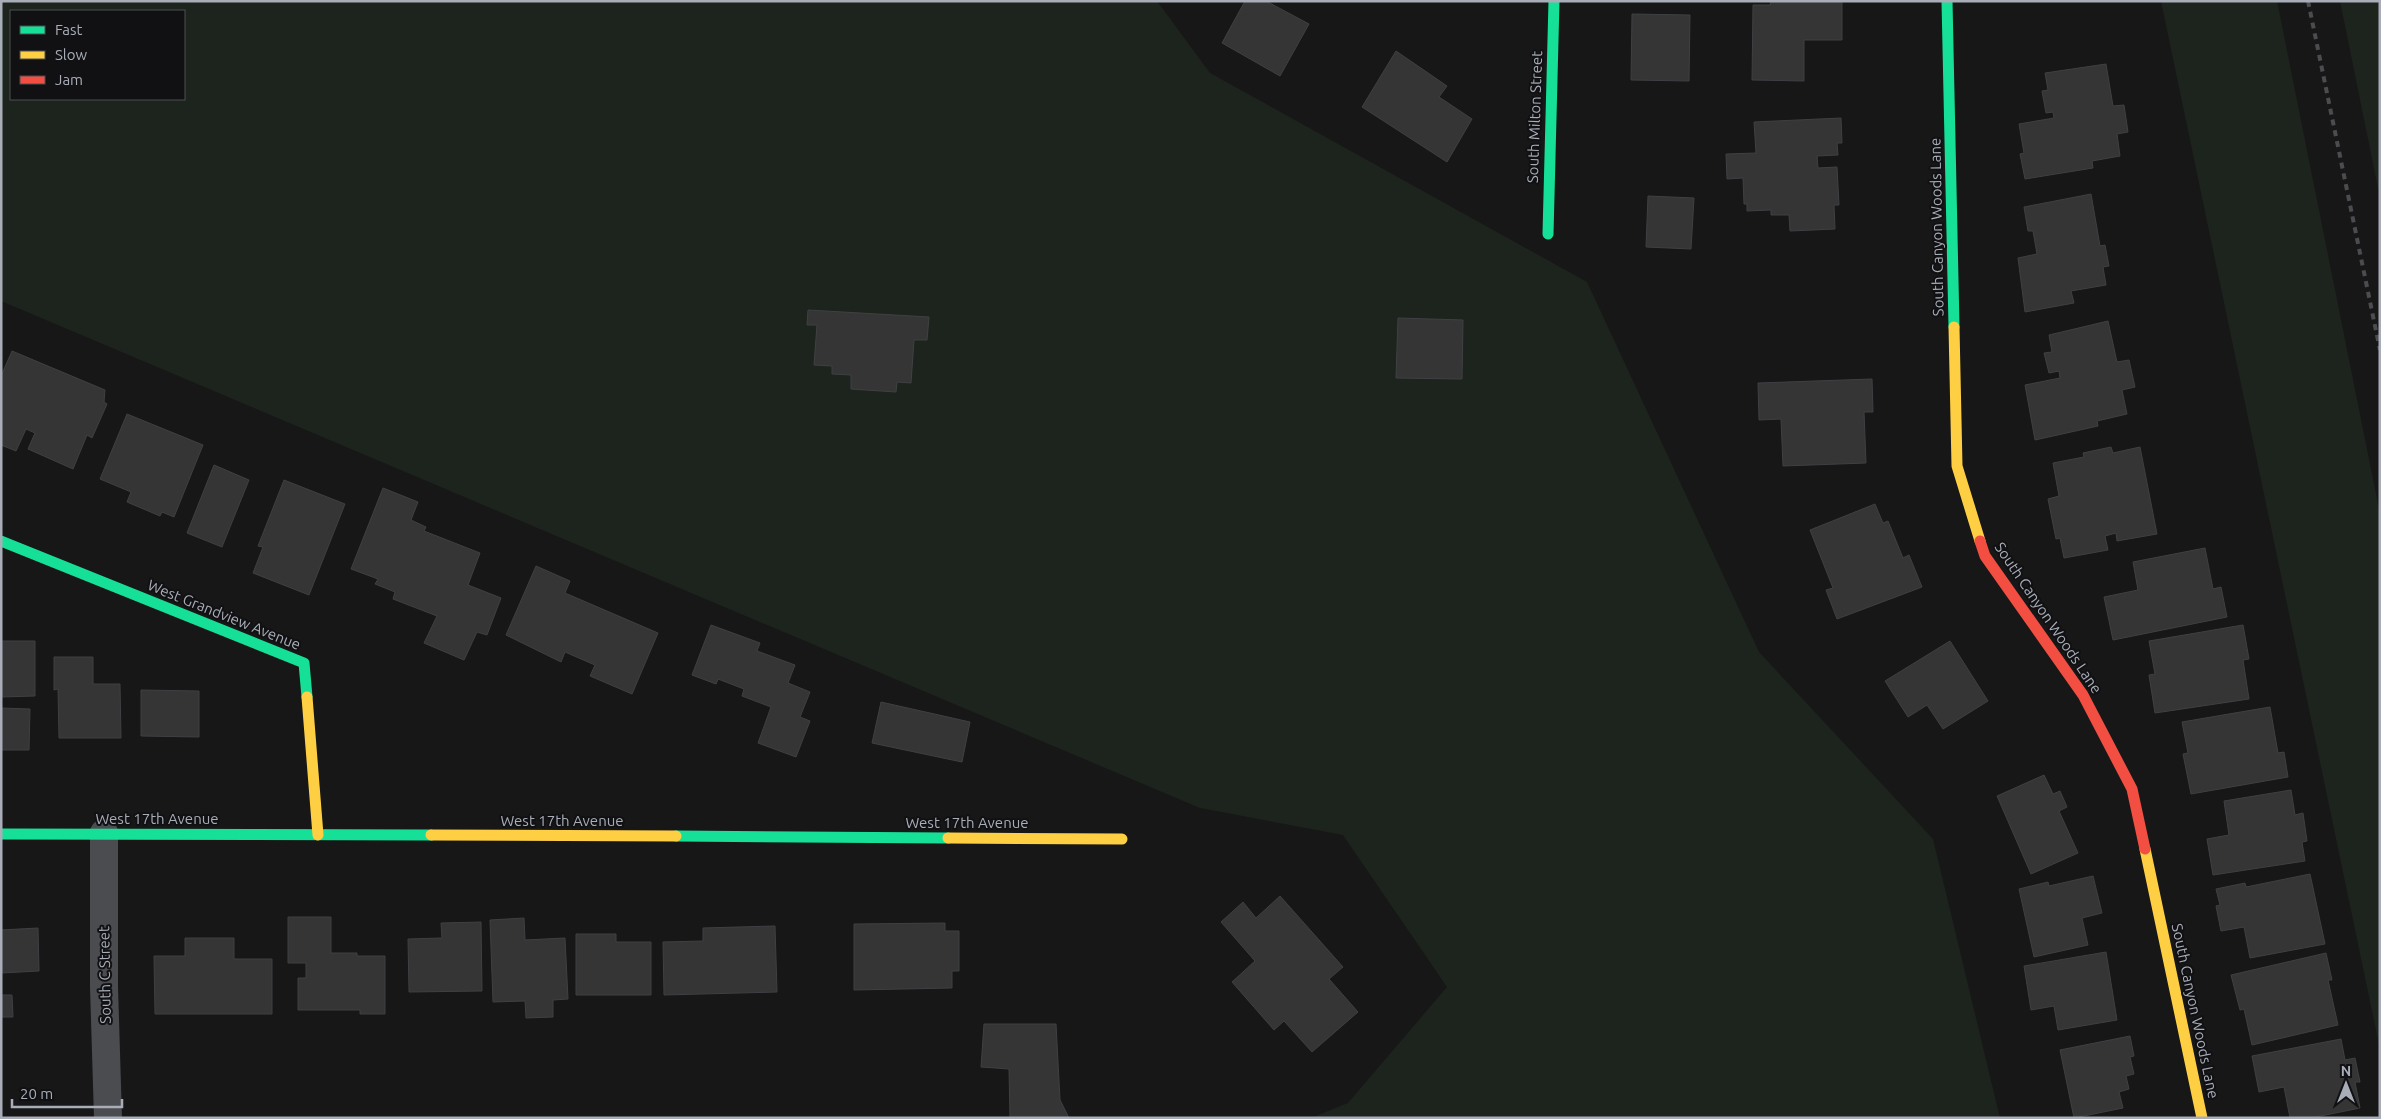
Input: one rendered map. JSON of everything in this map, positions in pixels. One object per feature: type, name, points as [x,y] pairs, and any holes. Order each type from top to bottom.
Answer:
[{"type":"street","name":"South Milton Street","points":[[1548,234],[1554,1]]},
{"type":"street","name":"South Canyon Woods Lane","points":[[1947,1],[1957,466],[1986,556],[2083,695],[2132,789],[2202,1118]]},
{"type":"street","name":"West Grandview Avenue","points":[[1,541],[304,663],[318,835]]},
{"type":"street","name":"South C Street","points":[[104,833],[104,986],[108,1118]]},
{"type":"street","name":"West 17th Avenue","points":[[1,834],[1122,838]]},
{"type":"shaded area","points":[[1,1],[1157,1],[1210,73],[1587,282],[1759,652],[1933,839],[2000,1118],[1311,1118],[1348,1103],[1447,987],[1343,835],[1200,808],[1,301]]},
{"type":"shaded area","points":[[2161,1],[2277,1],[2380,514],[2380,1049]]},
{"type":"shaded area","points":[[2340,1],[2380,1],[2380,198]]},
{"type":"building","points":[[1245,1],[1266,1],[1309,24],[1280,76],[1222,43]]},
{"type":"building","points":[[1771,1],[1842,1],[1842,40],[1804,40],[1804,81],[1752,80],[1753,5],[1770,5]]},
{"type":"building","points":[[1632,14],[1690,15],[1689,81],[1631,80]]},
{"type":"building","points":[[1396,51],[1447,86],[1439,97],[1472,119],[1447,162],[1362,107]]},
{"type":"building","points":[[2106,64],[2113,106],[2124,105],[2128,132],[2117,134],[2120,156],[2092,161],[2093,168],[2025,179],[2020,154],[2024,153],[2019,124],[2054,118],[2053,112],[2046,113],[2042,91],[2048,90],[2045,73]]},
{"type":"building","points":[[1841,118],[1842,143],[1837,143],[1838,155],[1817,156],[1818,168],[1837,167],[1839,205],[1834,205],[1835,229],[1790,231],[1789,215],[1771,215],[1771,210],[1747,211],[1747,204],[1744,204],[1743,178],[1727,179],[1726,154],[1756,153],[1754,122]]},
{"type":"building","points":[[2091,194],[2100,246],[2105,245],[2109,266],[2103,267],[2106,285],[2071,291],[2074,303],[2025,312],[2018,258],[2037,254],[2033,231],[2028,231],[2024,207]]},
{"type":"building","points":[[1648,196],[1694,198],[1691,249],[1646,247]]},
{"type":"building","points":[[808,310],[929,317],[927,340],[914,340],[911,383],[897,382],[896,392],[851,389],[851,375],[832,374],[832,366],[814,365],[817,325],[807,325]]},
{"type":"building","points":[[1398,318],[1463,320],[1462,379],[1396,378]]},
{"type":"building","points":[[2108,321],[2117,362],[2129,360],[2135,387],[2122,390],[2127,414],[2097,421],[2098,426],[2035,440],[2025,385],[2060,378],[2059,371],[2049,373],[2044,353],[2052,352],[2049,335]]},
{"type":"building","points":[[12,351],[105,390],[104,402],[107,404],[92,438],[87,435],[73,469],[28,449],[35,433],[26,429],[16,451],[1,445],[1,376]]},
{"type":"building","points":[[1872,379],[1873,412],[1864,412],[1866,463],[1783,466],[1781,419],[1759,420],[1758,383]]},
{"type":"building","points":[[127,414],[203,445],[174,517],[162,512],[160,516],[127,502],[131,492],[100,479]]},
{"type":"building","points":[[2111,447],[2113,453],[2140,447],[2157,534],[2117,541],[2116,533],[2105,536],[2108,550],[2064,558],[2060,538],[2056,539],[2048,499],[2059,496],[2053,463],[2084,457],[2083,453]]},
{"type":"building","points":[[214,465],[249,480],[222,547],[187,533]]},
{"type":"building","points":[[284,480],[345,504],[309,595],[253,573],[263,547],[258,546]]},
{"type":"building","points":[[383,488],[418,502],[411,520],[426,527],[424,531],[480,553],[468,585],[501,598],[487,635],[477,632],[464,660],[424,643],[437,616],[393,599],[395,592],[375,584],[378,579],[351,569]]},
{"type":"building","points":[[1875,504],[1883,523],[1888,521],[1903,558],[1909,555],[1922,587],[1837,619],[1826,590],[1833,588],[1810,530]]},
{"type":"building","points":[[2205,548],[2213,589],[2221,587],[2227,617],[2113,640],[2104,597],[2138,590],[2133,562]]},
{"type":"building","points":[[536,566],[570,581],[565,593],[658,633],[632,694],[590,676],[595,665],[565,652],[561,662],[506,635]]},
{"type":"building","points":[[711,625],[760,643],[757,651],[795,665],[788,683],[810,692],[800,717],[810,721],[796,757],[758,743],[771,707],[742,696],[744,689],[718,679],[716,684],[692,675]]},
{"type":"building","points":[[2243,625],[2249,659],[2243,660],[2249,699],[2155,713],[2149,675],[2155,674],[2149,641]]},
{"type":"building","points":[[1,641],[35,641],[35,696],[1,697]]},
{"type":"building","points":[[1950,641],[1988,701],[1943,729],[1927,705],[1908,717],[1885,681]]},
{"type":"building","points":[[54,657],[93,657],[93,684],[120,684],[121,738],[59,738],[58,689],[54,690]]},
{"type":"building","points":[[141,690],[199,691],[199,737],[141,736]]},
{"type":"building","points":[[881,702],[970,722],[962,762],[872,743]]},
{"type":"building","points":[[2270,707],[2278,753],[2284,752],[2288,777],[2191,794],[2183,754],[2188,753],[2182,722]]},
{"type":"building","points":[[1,708],[30,709],[29,750],[1,750]]},
{"type":"building","points":[[2044,775],[2053,794],[2060,791],[2067,807],[2059,811],[2078,853],[2031,874],[1997,796]]},
{"type":"building","points":[[2291,790],[2295,815],[2303,813],[2307,841],[2302,842],[2305,861],[2213,875],[2207,839],[2229,835],[2224,801]]},
{"type":"building","points":[[2310,874],[2325,944],[2250,958],[2244,927],[2221,931],[2216,906],[2220,905],[2216,889],[2245,883],[2246,887]]},
{"type":"building","points":[[2093,876],[2102,913],[2082,918],[2088,945],[2034,957],[2019,889],[2048,882],[2049,886]]},
{"type":"building","points":[[1280,896],[1343,967],[1329,979],[1358,1012],[1312,1052],[1284,1021],[1274,1030],[1232,982],[1255,961],[1221,922],[1243,902],[1256,918]]},
{"type":"building","points":[[288,917],[331,917],[331,953],[357,953],[357,956],[385,956],[385,1014],[360,1014],[360,1010],[298,1010],[298,978],[306,978],[306,963],[288,963]]},
{"type":"building","points":[[524,918],[525,940],[565,938],[568,999],[553,1000],[553,1017],[526,1018],[525,1001],[493,1002],[490,920]]},
{"type":"building","points":[[481,922],[482,991],[409,992],[408,939],[442,938],[441,923]]},
{"type":"building","points":[[945,923],[945,931],[959,931],[959,971],[952,971],[952,988],[854,990],[854,924]]},
{"type":"building","points":[[775,926],[777,992],[664,995],[663,942],[703,941],[703,928]]},
{"type":"building","points":[[38,928],[39,971],[1,973],[1,930]]},
{"type":"building","points":[[576,934],[616,934],[616,942],[651,942],[651,995],[576,995]]},
{"type":"building","points":[[185,938],[234,938],[234,959],[272,959],[272,1014],[155,1014],[154,956],[185,956]]},
{"type":"building","points":[[2106,952],[2117,1020],[2058,1030],[2054,1006],[2031,1010],[2024,966]]},
{"type":"building","points":[[2326,953],[2332,980],[2328,980],[2338,1025],[2252,1045],[2244,1009],[2240,1010],[2231,975]]},
{"type":"building","points":[[1,995],[12,995],[13,1017],[1,1017]]},
{"type":"building","points":[[984,1024],[1056,1024],[1060,1100],[1069,1118],[1010,1118],[1009,1069],[981,1067]]},
{"type":"building","points":[[2130,1036],[2134,1056],[2130,1057],[2134,1074],[2126,1076],[2129,1089],[2119,1092],[2123,1108],[2074,1118],[2060,1050]]},
{"type":"building","points":[[2341,1039],[2345,1060],[2355,1058],[2360,1082],[2355,1082],[2360,1108],[2311,1118],[2290,1118],[2284,1087],[2259,1092],[2252,1056]]},
{"type":"railway","points":[[2308,1],[2380,350]]},
{"type":"traffic: fast","points":[[1548,234],[1554,1]]},
{"type":"traffic: fast","points":[[1947,1],[1954,327]]},
{"type":"traffic: fast","points":[[1,541],[304,663],[307,697]]},
{"type":"traffic: fast","points":[[1,834],[431,835]]},
{"type":"traffic: fast","points":[[676,836],[948,838]]},
{"type":"traffic: slow","points":[[1954,327],[1957,466],[1980,541]]},
{"type":"traffic: slow","points":[[307,697],[318,835]]},
{"type":"traffic: slow","points":[[431,835],[676,836]]},
{"type":"traffic: slow","points":[[948,838],[1122,839]]},
{"type":"traffic: slow","points":[[2145,849],[2202,1118]]},
{"type":"traffic: jam","points":[[1980,541],[1985,556],[2083,695],[2132,789],[2145,849]]}]
